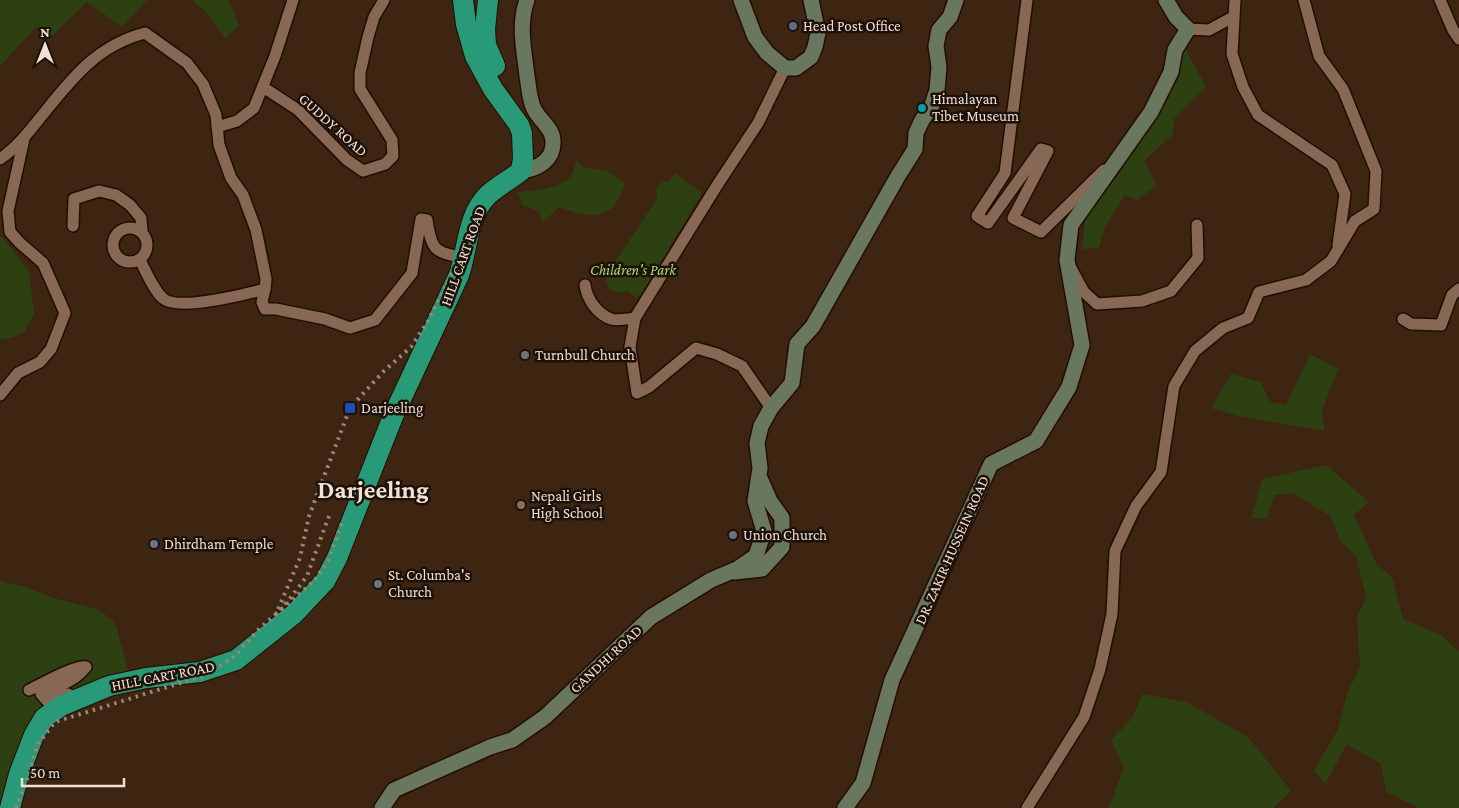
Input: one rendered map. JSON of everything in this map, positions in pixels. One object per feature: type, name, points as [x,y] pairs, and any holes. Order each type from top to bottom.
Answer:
[{"type":"highway","points":[[463,0],[466,24],[475,56],[493,89],[519,125],[522,133],[523,159],[521,171]]},
{"type":"highway","points":[[488,0],[485,29],[486,45],[500,75],[519,107],[519,125]]},
{"type":"highway","name":"HILL CART ROAD","points":[[10,808],[19,774],[34,735],[44,718],[61,706],[109,686],[146,678],[200,672],[236,660],[294,614],[325,581],[337,558],[394,414],[441,315],[465,258],[472,224],[479,206],[489,194],[521,171]]},
{"type":"street","points":[[217,121],[237,121],[254,108],[275,56],[293,0]]},
{"type":"street","name":"GUDDY ROAD","points":[[263,87],[298,110],[346,160],[363,171],[384,164],[393,156],[392,140],[360,90],[360,73],[374,17],[384,0]]},
{"type":"street","points":[[521,171],[536,168],[545,161],[552,152],[554,142],[550,130],[534,111],[529,96],[522,48],[522,19],[527,0]]},
{"type":"street","points":[[741,0],[755,37],[767,53],[784,68],[796,68],[811,57],[815,48],[818,33],[811,0]]},
{"type":"street","points":[[730,572],[762,569],[782,547],[782,518],[770,501],[759,472],[757,443],[761,426],[770,408],[792,383],[798,344],[813,326],[915,149],[916,133],[922,120],[931,108],[937,90],[939,67],[936,46],[939,30],[950,17],[956,0]]},
{"type":"street","points":[[1026,0],[1005,173],[977,216],[988,223],[1041,149],[1048,151],[1013,218],[1041,232],[1124,150]]},
{"type":"street","points":[[1166,0],[1176,17],[1188,29],[1209,30],[1233,17]]},
{"type":"street","points":[[1234,0],[1232,54],[1243,86],[1258,115],[1332,165],[1345,194],[1337,251]]},
{"type":"street","points":[[1028,808],[1084,717],[1100,669],[1112,614],[1115,550],[1136,506],[1161,472],[1174,386],[1195,351],[1224,328],[1248,318],[1260,292],[1306,280],[1331,261],[1355,221],[1374,209],[1376,171],[1343,89],[1319,56],[1304,0]]},
{"type":"street","points":[[1440,0],[1459,39]]},
{"type":"street","name":"DR. ZAKIR HUSSEIN ROAD","points":[[844,808],[863,783],[892,680],[991,464],[1036,440],[1069,387],[1082,345],[1067,260],[1071,224],[1151,112],[1171,72],[1175,50],[1188,29]]},
{"type":"street","points":[[0,159],[11,152],[83,67],[104,50],[145,33],[186,63],[203,84],[217,121],[219,145],[231,178],[243,195],[256,230],[266,278],[262,302],[265,309],[276,309],[325,319],[350,328],[375,320],[412,273],[421,219],[427,220],[434,248],[442,254],[465,258]]},
{"type":"street","points":[[770,408],[742,366],[717,354],[696,348],[649,387],[637,393],[635,390],[630,348],[635,318],[758,123],[784,68]]},
{"type":"street","points":[[0,395],[18,373],[40,362],[51,349],[65,313],[44,262],[20,243],[10,232],[8,210],[24,137]]},
{"type":"street","points":[[73,226],[74,199],[98,191],[116,195],[130,205],[141,218],[142,231],[148,240],[147,252],[140,260],[129,262],[118,258],[112,249],[113,238],[120,229],[132,227],[142,231]]},
{"type":"street","points":[[1067,260],[1084,292],[1097,304],[1142,301],[1172,291],[1198,258],[1197,225]]},
{"type":"street","points":[[140,260],[162,298],[170,303],[224,299],[265,289]]},
{"type":"street","points":[[585,285],[587,295],[602,314],[612,320],[635,318]]},
{"type":"street","points":[[1402,319],[1411,324],[1441,325],[1452,295],[1459,289]]},
{"type":"street","name":"GANDHI ROAD","points":[[382,808],[394,790],[490,747],[512,740],[545,718],[651,617],[711,580],[730,572],[756,556],[764,531],[755,501],[759,472]]},
{"type":"street","points":[[28,690],[82,666],[86,667],[78,677],[41,694],[47,701],[108,680],[125,677],[146,678]]},
{"type":"green space","points":[[0,0],[147,0],[122,27],[87,2],[51,37],[36,27],[0,66]]},
{"type":"green space","points":[[192,0],[229,0],[239,26],[225,38],[205,11]]},
{"type":"green space","points":[[1183,44],[1206,87],[1174,119],[1173,134],[1144,161],[1156,185],[1137,200],[1125,195],[1104,228],[1099,248],[1082,249],[1086,211]]},
{"type":"green space","points":[[577,160],[582,167],[607,171],[625,183],[618,199],[612,208],[606,212],[592,215],[559,207],[542,223],[540,212],[522,205],[518,192],[547,188],[567,180],[574,170]]},
{"type":"green space","name":"Children's Park","points":[[675,173],[702,193],[643,291],[636,298],[628,291],[619,293],[610,289],[606,284],[607,274],[657,199],[656,189],[663,181],[669,182]]},
{"type":"green space","points":[[0,236],[29,271],[34,314],[25,331],[14,337],[0,340]]},
{"type":"green space","points":[[1310,354],[1338,369],[1322,411],[1324,431],[1238,416],[1211,408],[1231,374],[1261,382],[1270,402],[1286,405]]},
{"type":"green space","points":[[1326,465],[1369,502],[1354,515],[1377,565],[1392,577],[1403,619],[1441,635],[1459,652],[1459,808],[1419,808],[1386,792],[1381,764],[1347,744],[1325,784],[1314,771],[1338,729],[1347,694],[1360,666],[1357,617],[1366,598],[1356,556],[1340,541],[1330,516],[1293,493],[1275,495],[1267,518],[1251,519],[1262,479]]},
{"type":"green space","points":[[0,581],[97,609],[115,622],[128,670],[93,682],[48,707],[0,805]]},
{"type":"green space","points":[[1143,694],[1187,702],[1249,738],[1291,791],[1273,808],[1109,808],[1124,767],[1111,740],[1132,718]]},
{"type":"railway","points":[[16,808],[38,744],[55,722],[206,675],[235,656],[259,629],[276,614],[300,558],[309,516],[350,408],[383,372],[411,347],[428,321],[453,271]]},
{"type":"railway","points":[[329,516],[307,576],[276,614],[314,581],[328,561],[343,520]]},
{"type":"place","name":"Head Post Office","points":[[793,26]]},
{"type":"place","name":"Himalayan Tibet Museum","points":[[922,108]]},
{"type":"place","name":"Turnbull Church","points":[[525,355]]},
{"type":"place","name":"Darjeeling","points":[[350,408]]},
{"type":"place","name":"Nepali Girls High School","points":[[521,505]]},
{"type":"place","name":"Union Church","points":[[733,535]]},
{"type":"place","name":"Dhirdham Temple","points":[[154,544]]},
{"type":"place","name":"St. Columba's Church","points":[[378,584]]},
{"type":"district","name":"Darjeeling","points":[[373,489]]}]
